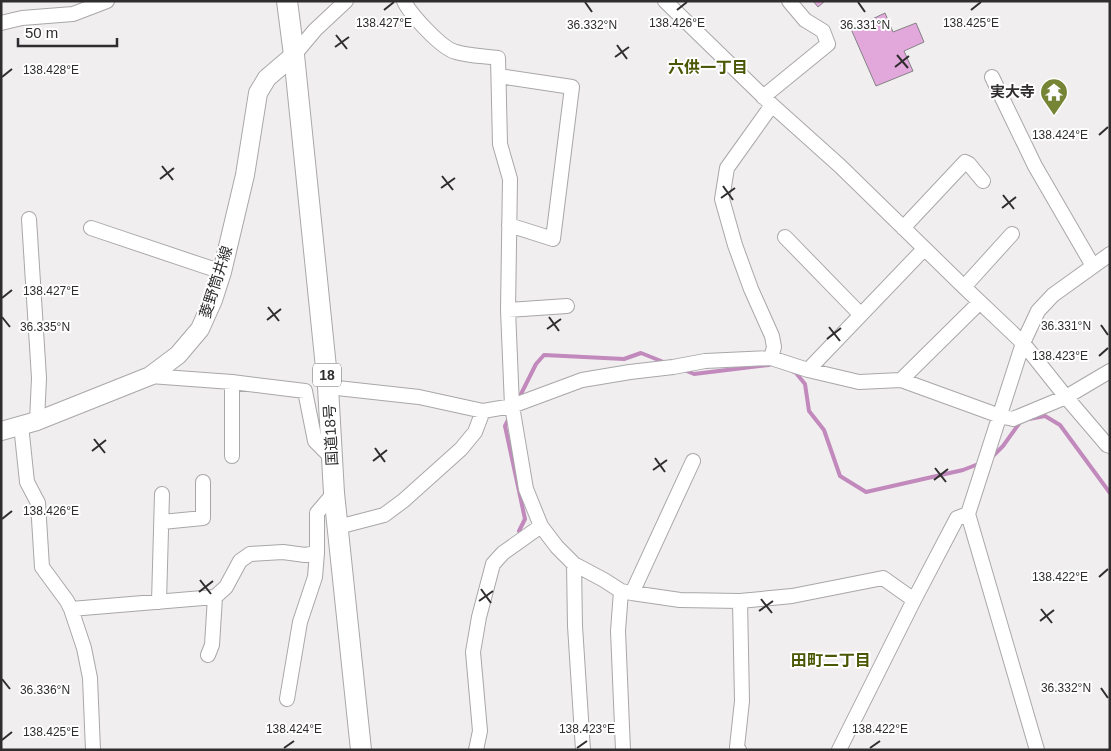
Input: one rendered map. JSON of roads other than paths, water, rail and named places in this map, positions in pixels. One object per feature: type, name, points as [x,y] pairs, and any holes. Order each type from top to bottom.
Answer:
[{"type":"highway","name":"国道18号","points":[[287,1],[328,387],[334,493],[361,750]]},
{"type":"main road","name":"菱野筒井線","points":[[1,431],[29,423],[150,376],[178,355],[200,329],[213,300],[222,272],[245,175],[258,92],[267,78],[294,55]]},
{"type":"street","points":[[1,23],[22,18],[73,14],[107,1]]},
{"type":"street","points":[[294,55],[315,30],[346,1]]},
{"type":"street","points":[[404,1],[432,36],[454,52],[498,58],[500,144],[510,179],[508,310],[512,406],[526,489],[541,526],[557,547],[574,564],[627,592],[680,600],[740,601],[792,596],[883,578],[914,600]]},
{"type":"street","points":[[665,1],[767,101],[840,166],[924,249],[1023,342],[1066,397],[1110,446]]},
{"type":"street","points":[[771,358],[774,347],[772,336],[751,289],[735,245],[722,199],[727,168],[767,101],[828,44],[823,32],[805,20],[789,1]]},
{"type":"street","points":[[499,76],[572,88],[554,239],[509,225]]},
{"type":"street","points":[[992,77],[1035,166],[1093,266]]},
{"type":"street","points":[[903,228],[966,162],[983,181]]},
{"type":"street","points":[[29,219],[39,378],[29,423],[28,482],[38,503],[42,567],[67,601],[84,648],[90,678],[93,750]]},
{"type":"street","points":[[91,228],[222,272]]},
{"type":"street","points":[[964,287],[1012,234]]},
{"type":"street","points":[[784,237],[860,314]]},
{"type":"street","points":[[808,370],[924,249]]},
{"type":"street","points":[[1037,750],[968,514],[1023,342],[1038,311],[1053,295],[1110,254]]},
{"type":"street","points":[[901,380],[980,302]]},
{"type":"street","points":[[508,310],[567,306]]},
{"type":"street","points":[[328,387],[419,397],[483,411],[512,406],[582,380],[705,361],[771,358],[808,370],[859,382],[901,380],[1000,416],[1013,418],[1066,397],[1110,371]]},
{"type":"street","points":[[150,376],[305,390],[316,441],[332,458]]},
{"type":"street","points":[[232,382],[232,456]]},
{"type":"street","points":[[338,527],[384,515],[403,501],[461,449],[475,432],[483,411]]},
{"type":"street","points":[[623,750],[618,631],[627,592],[693,461]]},
{"type":"street","points":[[162,522],[203,518],[203,482]]},
{"type":"street","points":[[287,699],[300,622],[315,577],[317,513],[334,493]]},
{"type":"street","points":[[159,602],[162,494]]},
{"type":"street","points":[[839,750],[957,518],[968,514]]},
{"type":"street","points":[[476,750],[480,730],[473,652],[479,617],[493,564],[503,553],[541,526]]},
{"type":"street","points":[[71,609],[215,597],[226,587],[240,561],[250,554],[283,552],[305,555],[317,554]]},
{"type":"street","points":[[574,564],[575,626],[583,750]]},
{"type":"street","points":[[208,655],[212,645],[215,597]]},
{"type":"street","points":[[739,750],[736,748],[742,701],[740,601]]},
{"type":"waterway","points":[[518,400],[536,364],[544,355],[624,359],[641,353],[666,363]]},
{"type":"waterway","points":[[682,369],[694,374],[769,365]]},
{"type":"waterway","points":[[792,371],[805,384],[809,411],[824,430],[840,476],[866,492],[963,470],[981,463]]},
{"type":"waterway","points":[[1029,419],[1045,416],[1060,425],[1110,493]]},
{"type":"waterway","points":[[509,418],[505,426],[525,519],[519,531]]},
{"type":"waterway","points":[[992,457],[1022,421]]},
{"type":"place","name":"実大寺","points":[[1054,116]]},
{"type":"district","name":"六供一丁目","points":[[708,67]]},
{"type":"district","name":"田町二丁目","points":[[831,660]]}]
